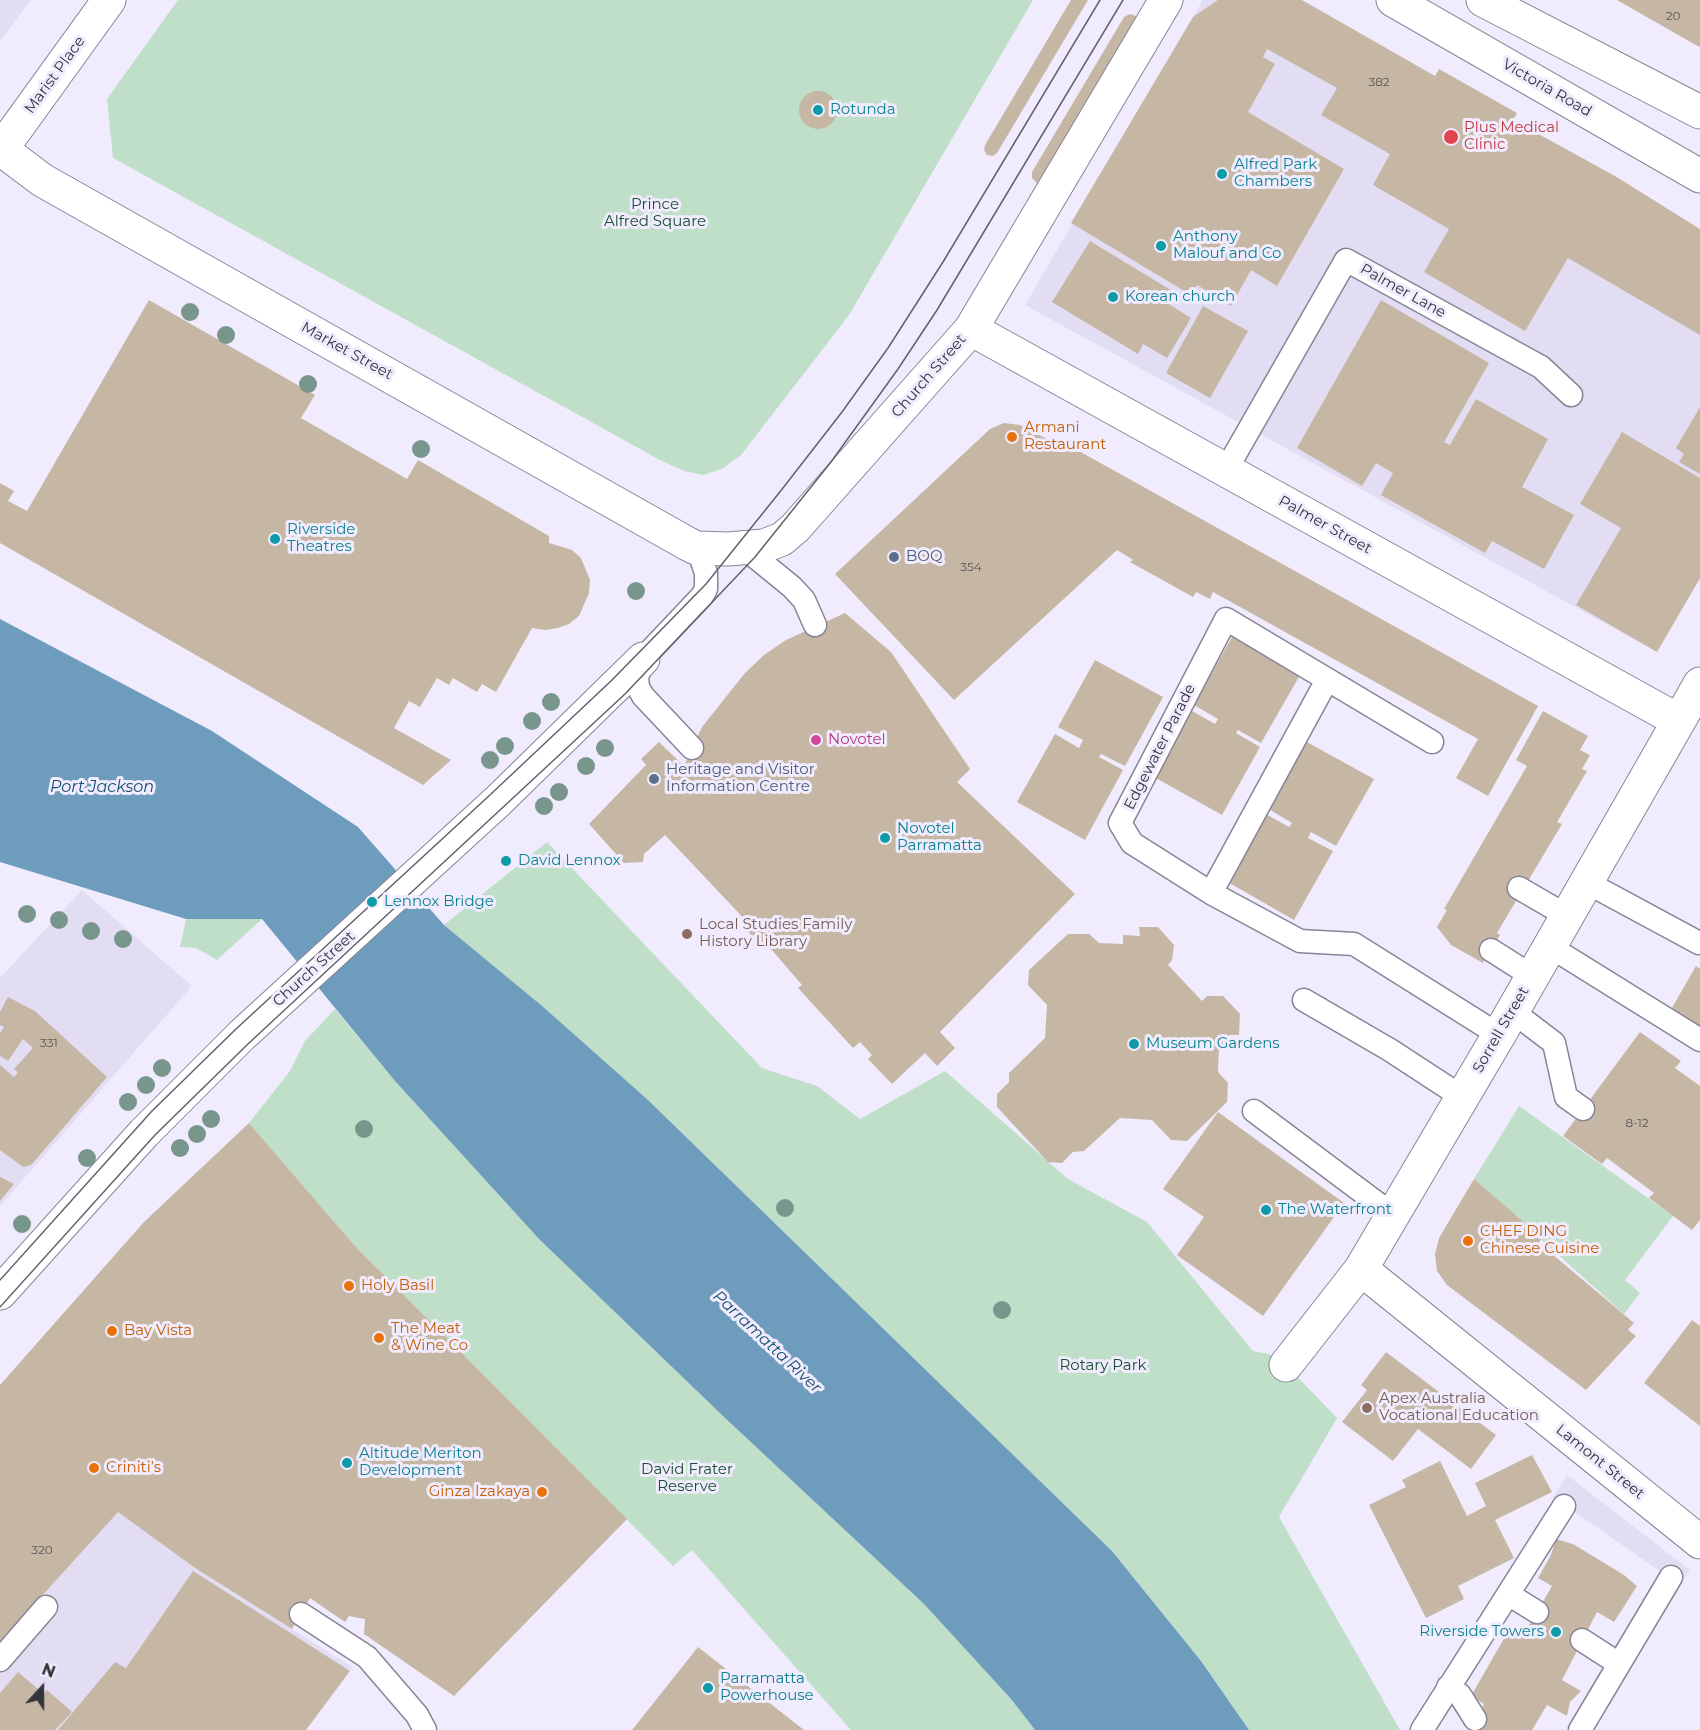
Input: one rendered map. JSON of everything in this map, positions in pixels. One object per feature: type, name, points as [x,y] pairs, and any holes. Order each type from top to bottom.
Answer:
[{"type":"street","name":"Marist Place","points":[[1,150],[110,0]]},
{"type":"street","name":"Church Street","points":[[696,548],[728,549],[768,545],[782,539],[795,528],[971,329],[1166,0]]},
{"type":"street","name":"Victoria Road","points":[[1393,0],[1700,176]]},
{"type":"street","points":[[1483,0],[1700,112]]},
{"type":"street","name":"Market Street","points":[[1,150],[42,180],[696,548]]},
{"type":"street","name":"Palmer Street","points":[[971,329],[1679,721]]},
{"type":"street","name":"Church Street","points":[[0,1293],[144,1133],[242,1035],[641,673]]},
{"type":"street","name":"Sorrell Street","points":[[1286,1365],[1361,1269],[1700,684]]},
{"type":"street","name":"Lamont Street","points":[[1361,1269],[1699,1538]]},
{"type":"lane","name":"Palmer Lane","points":[[1226,470],[1346,260],[1541,367],[1571,395]]},
{"type":"lane","points":[[743,547],[792,587],[804,600],[815,625]]},
{"type":"lane","name":"Church Street","points":[[641,673],[706,589],[706,573],[696,548]]},
{"type":"lane","name":"Edgewater Parade","points":[[1432,742],[1226,619],[1120,823],[1132,843],[1211,893],[1300,941],[1354,944],[1505,1023],[1554,1043],[1566,1097],[1583,1109]]},
{"type":"lane","points":[[641,673],[643,696],[692,748]]},
{"type":"lane","points":[[1211,893],[1328,680]]},
{"type":"lane","points":[[1586,882],[1699,943]]},
{"type":"lane","points":[[1519,888],[1567,916]]},
{"type":"lane","points":[[1549,946],[1700,1040]]},
{"type":"lane","points":[[1491,950],[1532,976]]},
{"type":"lane","points":[[1304,1000],[1390,1050],[1462,1097]]},
{"type":"lane","points":[[1254,1111],[1393,1215]]},
{"type":"lane","points":[[1422,1730],[1564,1506]]},
{"type":"lane","points":[[1580,1730],[1671,1577]]},
{"type":"lane","points":[[1508,1594],[1537,1612]]},
{"type":"lane","points":[[0,1660],[46,1607]]},
{"type":"lane","points":[[301,1614],[367,1657],[416,1725]]},
{"type":"lane","points":[[1582,1640],[1619,1664]]},
{"type":"lane","points":[[1448,1687],[1460,1695],[1474,1719]]},
{"type":"shaded area","points":[[0,0],[31,0],[0,41]]},
{"type":"shaded area","points":[[1203,0],[1299,0],[1700,229],[1700,579],[1657,652],[1025,305]]},
{"type":"shaded area","points":[[82,890],[192,986],[0,1206],[0,978]]},
{"type":"shaded area","points":[[0,1424],[195,1568],[352,1667],[303,1730],[0,1730]]},
{"type":"shaded area","points":[[1567,1475],[1690,1570],[1680,1585],[1553,1497]]},
{"type":"green space","name":"Prince Alfred Square","points":[[178,0],[1033,0],[849,315],[741,455],[722,469],[703,475],[684,471],[660,460],[113,158],[107,99]]},
{"type":"green space","name":"Rotary Park","points":[[547,842],[762,1068],[817,1086],[860,1119],[945,1071],[1068,1179],[1147,1222],[1253,1351],[1269,1354],[1286,1365],[1337,1418],[1279,1517],[1400,1730],[1249,1730],[1201,1661],[1112,1551],[648,1100],[444,925]]},
{"type":"green space","points":[[186,919],[262,919],[217,960],[196,948],[180,947]]},
{"type":"green space","name":"David Frater Reserve","points":[[335,1009],[395,1081],[539,1239],[724,1417],[924,1604],[1011,1699],[1035,1730],[851,1730],[692,1550],[673,1566],[355,1246],[249,1123],[290,1071],[305,1041]]},
{"type":"green space","points":[[1519,1106],[1673,1216],[1625,1280],[1640,1293],[1624,1314],[1474,1179]]},
{"type":"water","name":"Port Jackson","points":[[0,619],[212,731],[358,827],[444,925],[542,1006],[648,1100],[1112,1551],[1201,1661],[1249,1730],[1035,1730],[1011,1699],[924,1604],[724,1417],[539,1239],[395,1081],[262,919],[186,919],[0,862]]},
{"type":"building","points":[[1071,0],[1088,0],[997,153],[993,156],[987,155],[984,150],[985,145]]},
{"type":"building","points":[[1218,0],[1302,0],[1435,76],[1439,69],[1517,113],[1513,120],[1615,176],[1700,229],[1700,335],[1568,258],[1525,331],[1424,272],[1449,229],[1373,185],[1390,154],[1321,115],[1337,88],[1267,49],[1263,57],[1275,64],[1248,112],[1344,169],[1277,286],[1251,270],[1231,306],[1197,285],[1191,295],[1071,223],[1193,17]]},
{"type":"building","points":[[1617,0],[1700,0],[1700,47],[1694,44]]},
{"type":"building","points":[[1130,14],[1136,16],[1138,20],[1037,183],[1032,178],[1032,172],[1124,17]]},
{"type":"building","name":"Rotunda","points":[[818,91],[831,97],[837,110],[831,123],[818,129],[805,123],[799,110],[805,97]]},
{"type":"building","name":"Korean church","points":[[1090,241],[1174,292],[1167,303],[1191,318],[1167,358],[1143,344],[1138,354],[1052,302]]},
{"type":"building","name":"Riverside Theatres","points":[[149,300],[315,395],[301,418],[407,479],[418,460],[549,536],[549,543],[572,550],[581,558],[590,580],[589,593],[579,616],[569,624],[558,628],[545,630],[532,628],[496,692],[482,684],[477,692],[453,678],[449,685],[437,678],[420,707],[409,701],[394,728],[451,760],[423,785],[0,543],[0,483],[14,491],[8,501],[27,511]]},
{"type":"building","points":[[1381,300],[1489,363],[1444,442],[1450,445],[1476,399],[1548,439],[1522,487],[1574,515],[1544,569],[1492,541],[1485,553],[1381,495],[1393,473],[1376,463],[1362,486],[1297,448]]},
{"type":"building","points":[[1203,306],[1248,331],[1210,398],[1166,373]]},
{"type":"building","points":[[1700,407],[1700,474],[1679,462],[1684,454],[1676,448]]},
{"type":"building","points":[[1004,423],[1020,425],[1066,449],[1068,445],[1538,706],[1488,796],[1456,778],[1478,739],[1213,592],[1210,599],[1196,592],[1193,597],[1130,562],[1133,560],[1117,550],[954,700],[835,574],[990,429]]},
{"type":"building","points":[[1622,432],[1700,478],[1700,578],[1657,652],[1576,605],[1621,528],[1580,504]]},
{"type":"building","name":"Novotel Parramatta","points":[[845,613],[891,652],[970,769],[957,782],[1075,894],[940,1032],[955,1048],[937,1066],[925,1053],[892,1084],[868,1059],[872,1055],[860,1042],[853,1048],[798,988],[802,985],[765,942],[761,946],[746,929],[750,925],[665,835],[644,854],[643,862],[624,863],[589,824],[646,765],[641,759],[659,742],[684,766],[702,727],[745,673],[764,655],[786,640]]},
{"type":"building","points":[[1232,637],[1300,675],[1261,743],[1238,730],[1236,733],[1260,747],[1222,815],[1154,777],[1192,711],[1215,724],[1218,719],[1194,705]]},
{"type":"building","points":[[1095,660],[1163,697],[1125,766],[1101,754],[1099,757],[1123,770],[1085,840],[1017,802],[1055,734],[1079,748],[1083,740],[1058,727]]},
{"type":"building","points":[[1543,711],[1588,736],[1580,750],[1590,755],[1582,769],[1587,771],[1557,822],[1562,824],[1497,933],[1500,935],[1483,963],[1451,945],[1437,927],[1447,910],[1444,909],[1527,766],[1516,760]]},
{"type":"building","points":[[1305,741],[1374,779],[1336,846],[1311,832],[1308,838],[1333,851],[1294,920],[1226,881],[1264,813],[1289,827],[1292,823],[1267,808]]},
{"type":"building","name":"Museum Gardens","points":[[1139,927],[1158,927],[1174,945],[1172,960],[1168,965],[1202,1001],[1207,996],[1223,996],[1240,1014],[1239,1035],[1229,1035],[1228,1049],[1219,1049],[1218,1072],[1228,1083],[1227,1102],[1187,1141],[1171,1140],[1152,1120],[1120,1118],[1084,1151],[1073,1152],[1062,1163],[1048,1162],[997,1107],[997,1094],[1009,1082],[1009,1073],[1045,1038],[1047,1005],[1028,985],[1029,970],[1068,934],[1089,934],[1099,943],[1123,944],[1123,935],[1140,936]]},
{"type":"building","points":[[1696,966],[1700,969],[1700,1031],[1669,1013]]},
{"type":"building","points":[[8,997],[35,1011],[107,1077],[31,1165],[23,1167],[0,1150],[0,1065],[14,1077],[18,1072],[14,1069],[33,1048],[23,1039],[8,1061],[0,1056],[0,1033],[4,1027],[0,1025],[0,1012]]},
{"type":"building","points":[[1640,1032],[1681,1061],[1675,1068],[1700,1086],[1700,1220],[1692,1230],[1649,1198],[1654,1193],[1607,1158],[1602,1164],[1563,1136]]},
{"type":"building","name":"The Waterfront","points":[[1218,1112],[1344,1203],[1263,1316],[1177,1255],[1204,1217],[1163,1189]]},
{"type":"building","name":"Altitude Meriton Development","points":[[249,1123],[355,1246],[627,1519],[454,1696],[364,1634],[365,1619],[349,1616],[345,1622],[310,1598],[292,1629],[195,1568],[118,1512],[0,1642],[0,1385],[144,1222]]},
{"type":"building","points":[[0,1177],[14,1184],[0,1201]]},
{"type":"building","points":[[1474,1179],[1542,1238],[1539,1243],[1634,1323],[1628,1330],[1636,1336],[1586,1390],[1447,1285],[1437,1271],[1435,1254],[1439,1238]]},
{"type":"building","points":[[1692,1320],[1700,1326],[1700,1426],[1644,1383]]},
{"type":"building","points":[[1386,1352],[1496,1435],[1471,1469],[1418,1429],[1393,1461],[1342,1422],[1367,1390],[1361,1385]]},
{"type":"building","points":[[1532,1455],[1552,1492],[1495,1520],[1514,1558],[1458,1586],[1464,1599],[1426,1618],[1369,1505],[1406,1487],[1402,1480],[1440,1461],[1467,1516],[1486,1506],[1475,1483]]},
{"type":"building","name":"Riverside Towers","points":[[1556,1539],[1573,1544],[1624,1575],[1637,1586],[1614,1622],[1597,1612],[1562,1680],[1581,1691],[1570,1702],[1567,1716],[1547,1705],[1532,1730],[1469,1730],[1484,1704],[1471,1696],[1510,1628],[1523,1636],[1552,1586],[1538,1578],[1551,1555]]},
{"type":"building","points":[[193,1571],[350,1671],[306,1730],[58,1730],[115,1662],[126,1668]]},
{"type":"building","name":"Parramatta Powerhouse","points":[[698,1647],[804,1730],[632,1730]]},
{"type":"building","points":[[18,1672],[44,1694],[47,1690],[72,1712],[55,1730],[0,1730],[0,1693]]},
{"type":"tram line","points":[[0,1280],[152,1111],[236,1029],[612,680],[706,584],[842,412],[888,348],[943,262],[1100,0]]},
{"type":"tram line","points":[[0,1307],[155,1135],[249,1043],[625,694],[755,557],[831,462],[937,310],[1123,0]]},
{"type":"place","name":"Rotunda","points":[[818,110]]},
{"type":"place","name":"Plus Medical Clinic","points":[[1451,137]]},
{"type":"place","name":"Alfred Park Chambers","points":[[1222,174]]},
{"type":"place","name":"Anthony Malouf and Co","points":[[1161,246]]},
{"type":"place","name":"Korean church","points":[[1113,297]]},
{"type":"place","name":"Armani Restaurant","points":[[1012,437]]},
{"type":"place","name":"Riverside Theatres","points":[[275,539]]},
{"type":"place","name":"BOQ","points":[[894,557]]},
{"type":"place","name":"Novotel","points":[[816,740]]},
{"type":"place","name":"Heritage and Visitor Information Centre","points":[[654,779]]},
{"type":"place","name":"Novotel Parramatta","points":[[885,838]]},
{"type":"place","name":"David Lennox","points":[[506,861]]},
{"type":"place","name":"Lennox Bridge","points":[[372,902]]},
{"type":"place","name":"Local Studies Family History Library","points":[[687,934]]},
{"type":"place","name":"Museum Gardens","points":[[1134,1044]]},
{"type":"place","name":"The Waterfront","points":[[1266,1210]]},
{"type":"place","name":"CHEF DING Chinese Cuisine","points":[[1468,1241]]},
{"type":"place","name":"Holy Basil","points":[[349,1286]]},
{"type":"place","name":"Bay Vista","points":[[112,1331]]},
{"type":"place","name":"The Meat & Wine Co","points":[[379,1338]]},
{"type":"place","name":"Apex Australia Vocational Education","points":[[1367,1408]]},
{"type":"place","name":"Altitude Meriton Development","points":[[347,1463]]},
{"type":"place","name":"Criniti’s","points":[[94,1468]]},
{"type":"place","name":"Ginza Izakaya","points":[[542,1492]]},
{"type":"place","name":"Riverside Towers","points":[[1556,1632]]},
{"type":"place","name":"Parramatta Powerhouse","points":[[708,1688]]},
{"type":"water label","name":"Parramatta River","points":[[767,1342]]}]
